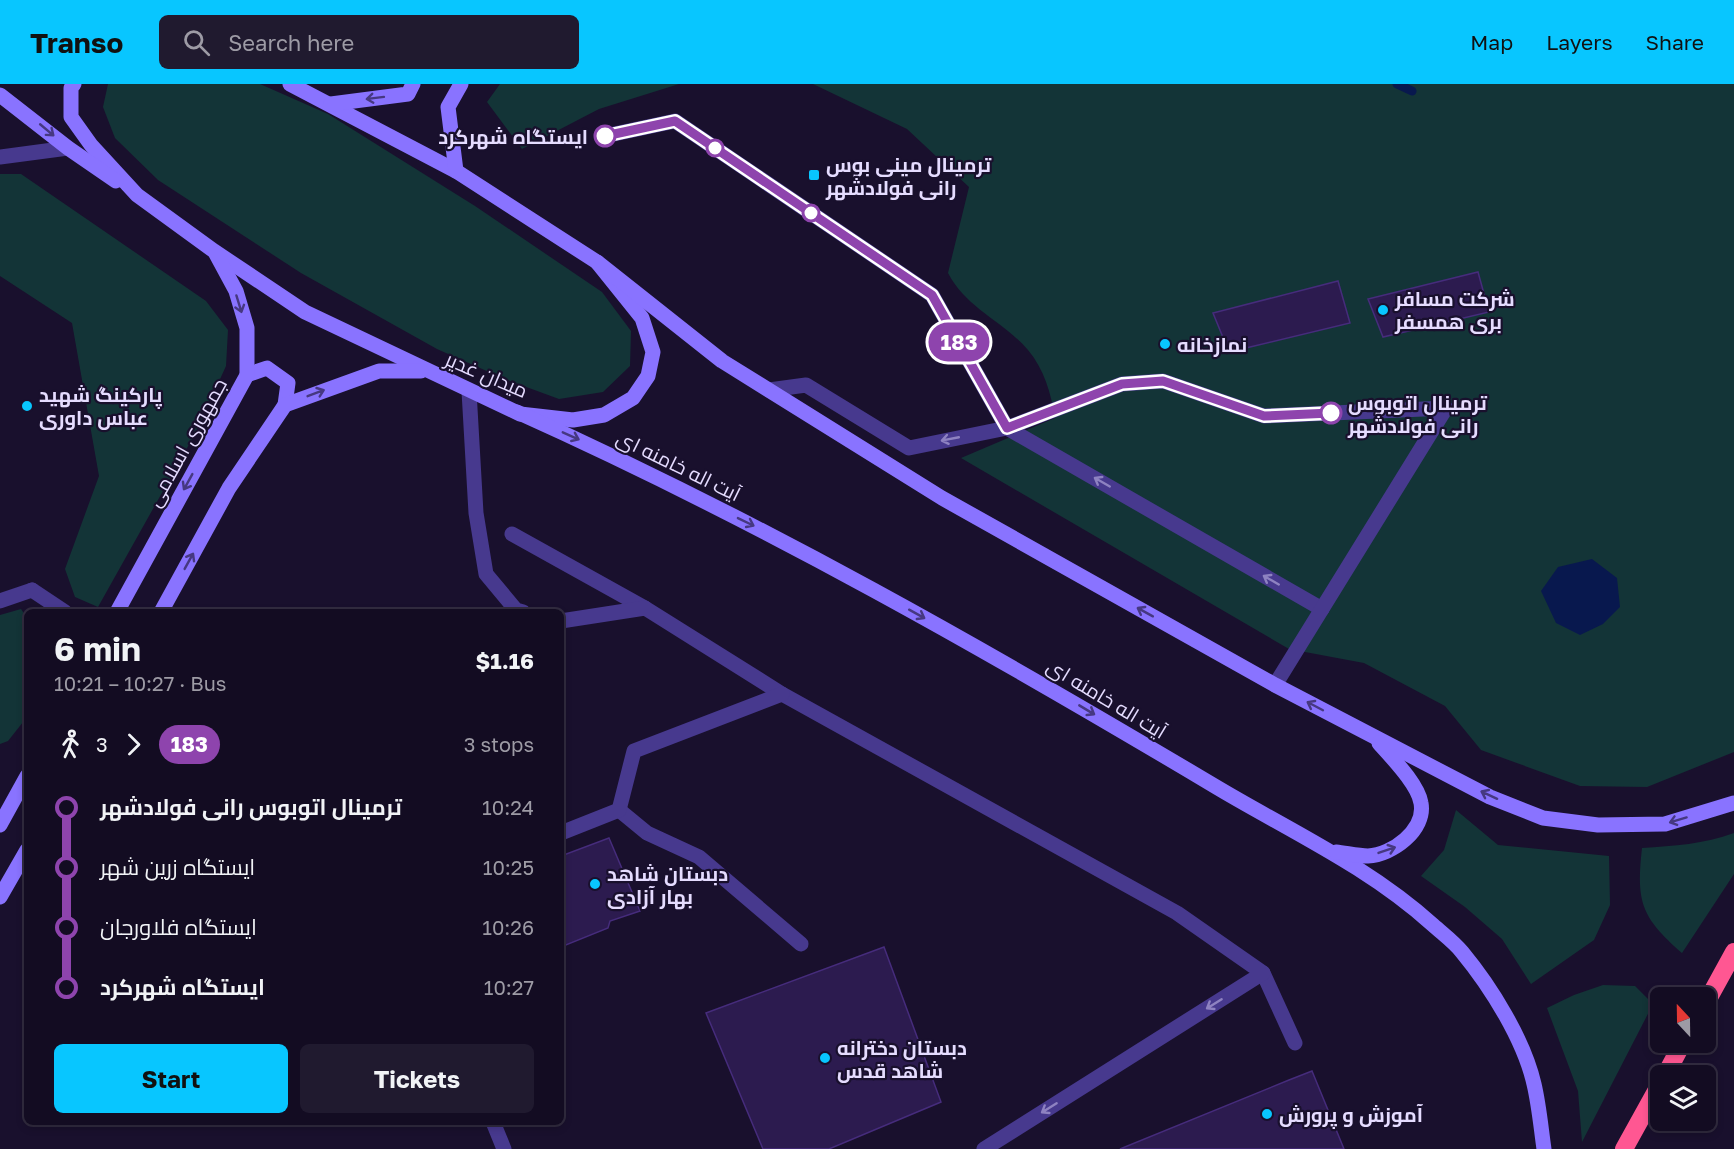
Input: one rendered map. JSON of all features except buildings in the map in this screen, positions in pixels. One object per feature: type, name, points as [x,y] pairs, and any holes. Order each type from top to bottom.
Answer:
[{"type":"highway","points":[[1715,987],[1734,952]]},
{"type":"highway","points":[[1624,1149],[1650,1102]]},
{"type":"main road","name":"میدان غدیر","points":[[74,84],[71,88],[71,117],[91,145],[137,195],[214,251],[305,312],[517,412],[573,420],[604,415],[633,398],[648,376],[652,352],[642,318],[597,262],[456,171],[294,85]]},
{"type":"main road","points":[[331,104],[408,94],[413,84]]},
{"type":"main road","points":[[456,171],[448,107],[461,84]]},
{"type":"main road","points":[[0,95],[68,148],[137,195]]},
{"type":"main road","name":"جمهوری اسلامی","points":[[119,609],[247,375],[247,328],[236,291],[214,251]]},
{"type":"main road","points":[[597,262],[722,361],[942,498],[1275,685],[1490,797],[1544,818],[1598,825],[1665,824],[1734,803]]},
{"type":"main road","points":[[163,609],[229,488],[285,405],[288,383],[267,368],[247,375]]},
{"type":"main road","points":[[285,405],[379,371],[426,371]]},
{"type":"main road","name":"آیت اله خامنه ای","points":[[517,412],[592,446],[760,529],[1018,669],[1247,805],[1330,851],[1400,895],[1461,951],[1508,1020],[1533,1082],[1544,1149]]},
{"type":"main road","points":[[1330,851],[1369,856],[1396,848],[1417,826],[1421,803],[1409,780],[1375,738]]},
{"type":"main road","points":[[0,825],[24,781]]},
{"type":"main road","points":[[0,897],[24,855]]},
{"type":"street","points":[[605,136],[675,121],[932,295],[1007,428],[1322,609]]},
{"type":"street","points":[[0,158],[68,148]]},
{"type":"street","points":[[769,390],[806,385],[909,448],[1007,428],[1122,384],[1163,381],[1264,416],[1446,408],[1275,685]]},
{"type":"street","points":[[469,390],[476,513],[486,574],[515,609]]},
{"type":"street","points":[[512,534],[645,608],[782,694],[1177,913],[1263,973],[1295,1043]]},
{"type":"street","points":[[0,601],[32,590],[60,609]]},
{"type":"street","points":[[564,621],[645,608]]},
{"type":"street","points":[[619,810],[634,751],[782,694]]},
{"type":"street","points":[[564,832],[619,810]]},
{"type":"street","points":[[619,810],[647,833],[699,857],[801,944]]},
{"type":"street","points":[[984,1149],[1263,973]]},
{"type":"street","points":[[494,1125],[504,1149]]},
{"type":"green space","points":[[108,84],[260,84],[328,114],[475,206],[602,292],[631,331],[630,366],[603,392],[559,399],[507,380],[437,349],[301,273],[158,180],[115,138],[103,107]]},
{"type":"green space","points":[[500,84],[679,84],[599,109],[522,149],[487,102]]},
{"type":"green space","points":[[813,84],[1734,84],[1734,752],[1647,787],[1580,786],[1481,750],[1445,706],[1364,663],[1289,649],[961,458],[1055,418],[1046,382],[1034,357],[1007,330],[965,296],[948,273],[969,187],[907,129]]},
{"type":"green space","points":[[0,174],[21,174],[206,301],[228,330],[226,366],[196,432],[98,607],[75,597],[65,569],[99,476],[72,323],[0,276]]},
{"type":"green space","points":[[21,609],[24,614],[24,721],[8,741],[0,744],[0,615]]},
{"type":"green space","points":[[1456,810],[1498,845],[1609,856],[1610,905],[1594,940],[1531,984],[1502,939],[1465,907],[1421,876],[1444,850]]},
{"type":"green space","points":[[1734,833],[1734,874],[1682,953],[1658,929],[1644,907],[1640,882],[1642,848],[1700,842]]},
{"type":"green space","points":[[1603,985],[1635,986],[1650,1001],[1650,1010],[1582,1142],[1578,1091],[1547,1008]]},
{"type":"shaded area","points":[[1592,559],[1617,578],[1620,607],[1603,624],[1580,635],[1556,623],[1541,591],[1558,567]]},
{"type":"waterway","points":[[1397,84],[1412,91]]},
{"type":"bus line","name":"183","points":[[605,136],[675,121],[932,295],[1007,428],[1122,384],[1163,381],[1264,416],[1331,413]]},
{"type":"place","name":"ایستگاه شهرکرد","points":[[605,136]]},
{"type":"place","name":"ترمینال مینی بوس رانی فولادشهر","points":[[814,175]]},
{"type":"place","name":"شرکت مسافر بری همسفر","points":[[1383,310]]},
{"type":"place","name":"نمازخانه","points":[[1165,344]]},
{"type":"place","name":"پارکینگ شهید عباس داوری","points":[[27,406]]},
{"type":"place","name":"ترمینال اتوبوس رانی فولادشهر","points":[[1331,413]]},
{"type":"place","name":"دبستان شاهد بهار آزادی","points":[[595,884]]},
{"type":"place","name":"دبستان دخترانه شاهد قدس","points":[[825,1058]]},
{"type":"place","name":"آموزش و پرورش","points":[[1267,1114]]}]
